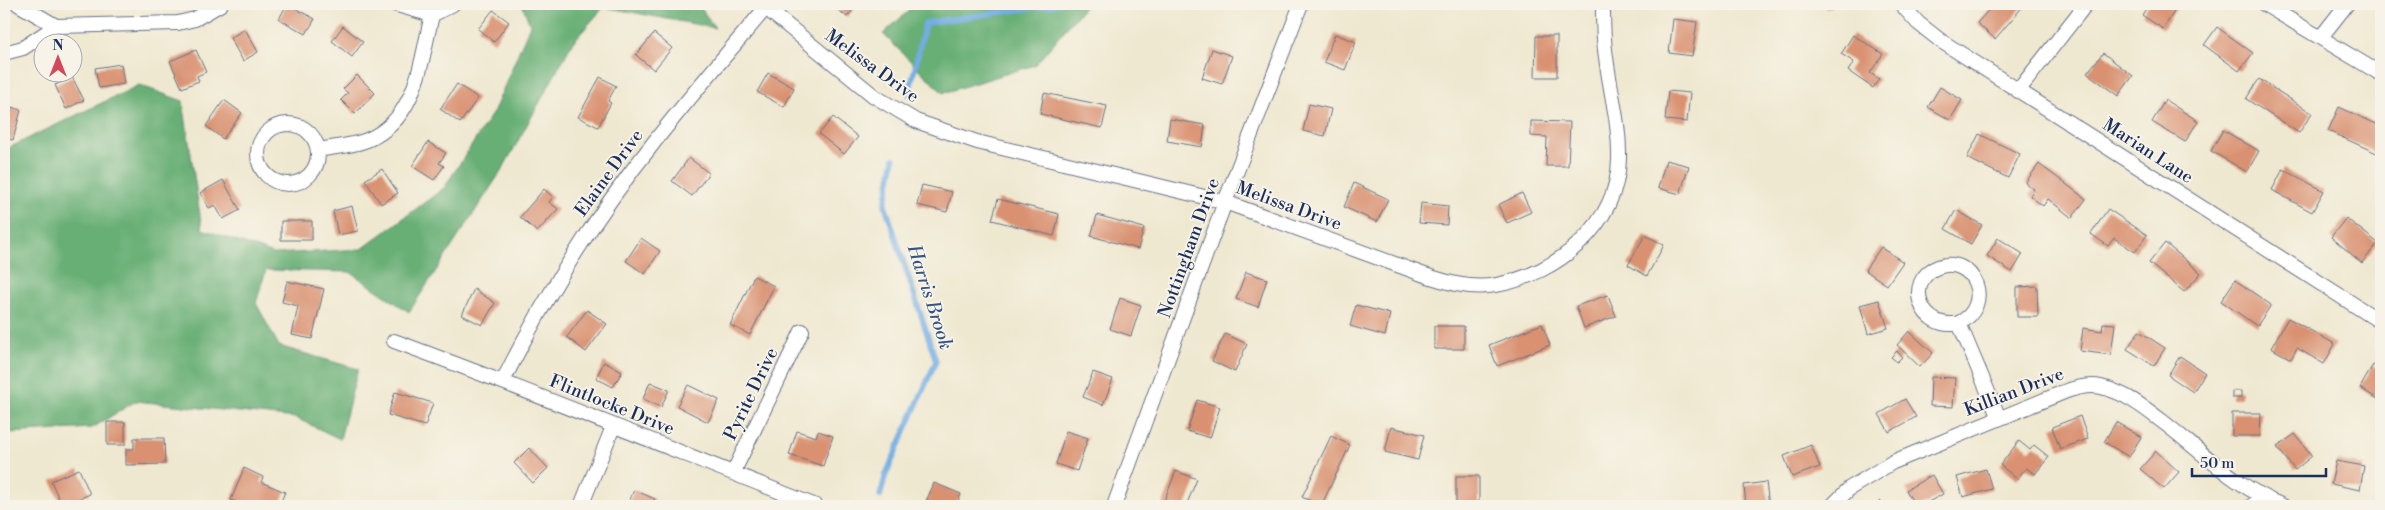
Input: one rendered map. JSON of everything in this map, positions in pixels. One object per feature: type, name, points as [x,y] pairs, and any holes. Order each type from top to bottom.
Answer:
[{"type":"street","points":[[18,4],[56,26],[178,24],[195,19],[222,4]]},
{"type":"street","points":[[394,4],[432,15],[445,10],[453,4]]},
{"type":"street","name":"Nottingham Drive","points":[[1114,506],[1225,202],[1301,4]]},
{"type":"street","name":"Melissa Drive","points":[[765,5],[874,96],[916,121],[977,142],[1225,202],[1448,283],[1470,286],[1495,286],[1522,278],[1546,268],[1565,257],[1582,242],[1609,200],[1616,181],[1620,161],[1619,138],[1606,56],[1603,4]]},
{"type":"street","name":"Marian Lane","points":[[1901,4],[1918,24],[1941,41],[2381,322]]},
{"type":"street","points":[[2018,91],[2086,4]]},
{"type":"street","points":[[2264,4],[2381,74]]},
{"type":"street","points":[[2321,38],[2347,4]]},
{"type":"street","name":"Elaine Drive","points":[[503,381],[537,314],[617,193],[654,142],[765,5]]},
{"type":"street","points":[[318,150],[368,139],[383,132],[396,120],[406,106],[419,73],[432,15]]},
{"type":"street","points":[[4,53],[23,48],[56,26]]},
{"type":"street","points":[[284,125],[296,125],[306,130],[314,138],[318,150],[318,160],[313,171],[306,178],[296,183],[279,182],[269,177],[262,168],[259,158],[259,147],[264,136],[273,128],[284,125]]},
{"type":"street","points":[[1956,266],[1967,272],[1975,281],[1978,293],[1976,306],[1970,316],[1959,323],[1940,324],[1928,317],[1921,306],[1919,293],[1922,281],[1937,268],[1956,266]]},
{"type":"street","points":[[1959,323],[1999,418]]},
{"type":"street","name":"Pyrite Drive","points":[[733,473],[802,331]]},
{"type":"street","name":"Flintlocke Drive","points":[[394,341],[503,381],[613,427],[816,506]]},
{"type":"street","name":"Killian Drive","points":[[1832,506],[1850,488],[1893,462],[2077,388],[2100,386],[2130,397],[2141,404],[2264,498],[2283,506]]},
{"type":"street","points":[[581,506],[613,427]]},
{"type":"street","points":[[2250,506],[2264,498]]},
{"type":"green space","points":[[522,4],[698,4],[715,28],[604,7],[573,42],[502,170],[409,312],[350,272],[266,270],[256,303],[279,346],[358,369],[340,439],[296,418],[136,401],[92,428],[8,433],[4,429],[4,150],[139,85],[183,101],[202,229],[274,254],[362,249],[444,188],[494,111],[530,25]]},
{"type":"green space","points":[[916,4],[1087,4],[1035,65],[943,93],[883,34]]},
{"type":"building","points":[[287,4],[315,19],[306,34],[279,19]]},
{"type":"building","points":[[831,4],[858,4],[847,17]]},
{"type":"building","points":[[1822,4],[1834,4],[1827,9]]},
{"type":"building","points":[[1994,4],[2025,4],[1995,39],[1977,23]]},
{"type":"building","points":[[2149,4],[2179,4],[2163,29],[2142,15]]},
{"type":"building","points":[[493,10],[509,22],[494,42],[478,29]]},
{"type":"building","points":[[1673,19],[1697,22],[1692,56],[1669,53]]},
{"type":"building","points":[[343,26],[363,42],[352,57],[332,41]]},
{"type":"building","points":[[2217,27],[2253,53],[2239,71],[2204,45]]},
{"type":"building","points":[[245,29],[258,52],[243,61],[230,38]]},
{"type":"building","points":[[654,33],[672,48],[654,70],[636,55]]},
{"type":"building","points":[[1335,34],[1356,42],[1345,70],[1324,62]]},
{"type":"building","points":[[1853,35],[1883,54],[1870,73],[1879,79],[1873,88],[1848,71],[1854,62],[1841,54]]},
{"type":"building","points":[[1536,36],[1557,36],[1557,77],[1535,77]]},
{"type":"building","points":[[1212,49],[1232,56],[1222,84],[1202,78]]},
{"type":"building","points":[[196,50],[206,72],[197,76],[199,81],[182,88],[170,61]]},
{"type":"building","points":[[2103,53],[2133,76],[2118,96],[2087,73]]},
{"type":"building","points":[[121,64],[124,84],[99,88],[95,68]]},
{"type":"building","points":[[768,73],[794,88],[784,107],[757,92]]},
{"type":"building","points":[[357,75],[375,93],[355,114],[341,100],[348,93],[343,89]]},
{"type":"building","points":[[600,77],[616,86],[608,101],[611,103],[598,127],[578,117]]},
{"type":"building","points":[[2259,79],[2312,113],[2299,133],[2246,99]]},
{"type":"building","points":[[61,82],[75,82],[84,100],[66,109],[55,85]]},
{"type":"building","points":[[457,84],[478,98],[460,123],[440,109]]},
{"type":"building","points":[[1940,87],[1962,100],[1950,120],[1928,107]]},
{"type":"building","points":[[1668,91],[1690,93],[1687,122],[1665,120]]},
{"type":"building","points":[[1044,93],[1107,106],[1102,128],[1040,114]]},
{"type":"building","points":[[224,100],[242,113],[223,139],[206,126]]},
{"type":"building","points":[[2165,100],[2198,121],[2185,142],[2152,122]]},
{"type":"building","points":[[1309,104],[1331,109],[1325,136],[1303,131]]},
{"type":"building","points":[[4,105],[21,110],[13,140],[4,138]]},
{"type":"building","points":[[2339,107],[2381,126],[2381,155],[2328,131]]},
{"type":"building","points":[[833,117],[858,137],[844,154],[819,134]]},
{"type":"building","points":[[1170,119],[1205,125],[1202,147],[1167,141]]},
{"type":"building","points":[[1531,121],[1570,122],[1568,166],[1546,166],[1547,137],[1531,136]]},
{"type":"building","points":[[2223,130],[2259,151],[2247,172],[2211,151]]},
{"type":"building","points":[[1979,134],[2020,154],[2008,178],[1967,158]]},
{"type":"building","points":[[428,142],[446,153],[439,163],[444,166],[434,180],[412,166]]},
{"type":"building","points":[[689,158],[709,173],[692,196],[672,181]]},
{"type":"building","points":[[1666,160],[1689,166],[1680,194],[1658,188]]},
{"type":"building","points":[[2039,164],[2086,199],[2072,218],[2048,199],[2043,206],[2030,196],[2034,189],[2025,183]]},
{"type":"building","points":[[382,169],[398,193],[381,204],[365,180]]},
{"type":"building","points":[[2283,169],[2324,191],[2312,212],[2272,190]]},
{"type":"building","points":[[223,180],[240,210],[223,219],[215,205],[209,208],[200,193]]},
{"type":"building","points":[[1354,183],[1388,199],[1377,222],[1344,207]]},
{"type":"building","points":[[922,185],[952,192],[947,212],[917,205]]},
{"type":"building","points":[[544,189],[553,197],[549,202],[558,209],[537,232],[520,217]]},
{"type":"building","points":[[1522,193],[1531,212],[1507,223],[1498,205]]},
{"type":"building","points":[[998,199],[1059,214],[1054,236],[992,220]]},
{"type":"building","points":[[1421,203],[1448,206],[1447,225],[1419,223]]},
{"type":"building","points":[[352,206],[358,231],[338,235],[333,211]]},
{"type":"building","points":[[2108,209],[2147,235],[2135,252],[2114,238],[2108,246],[2091,234]]},
{"type":"building","points":[[1956,210],[1982,225],[1971,244],[1945,229]]},
{"type":"building","points":[[1097,215],[1144,228],[1138,249],[1091,236]]},
{"type":"building","points":[[2346,218],[2378,243],[2362,263],[2331,237]]},
{"type":"building","points":[[281,221],[312,221],[312,240],[281,240]]},
{"type":"building","points":[[1645,235],[1664,245],[1647,276],[1628,265]]},
{"type":"building","points":[[641,238],[660,251],[645,274],[626,261]]},
{"type":"building","points":[[1998,238],[2023,254],[2012,272],[1987,256]]},
{"type":"building","points":[[2165,243],[2201,273],[2184,292],[2149,263]]},
{"type":"building","points":[[1881,247],[1903,262],[1887,285],[1865,270]]},
{"type":"building","points":[[1246,272],[1267,279],[1258,307],[1236,299]]},
{"type":"building","points":[[754,276],[774,286],[750,335],[730,325]]},
{"type":"building","points":[[2235,280],[2271,305],[2257,326],[2221,301]]},
{"type":"building","points":[[287,281],[324,289],[312,339],[292,335],[298,306],[282,302]]},
{"type":"building","points":[[2037,286],[2038,317],[2017,317],[2017,287]]},
{"type":"building","points":[[474,289],[495,303],[482,325],[462,315]]},
{"type":"building","points":[[1608,295],[1616,316],[1584,328],[1576,306]]},
{"type":"building","points":[[1120,298],[1141,305],[1131,336],[1110,329]]},
{"type":"building","points":[[1879,300],[1888,328],[1868,334],[1860,305]]},
{"type":"building","points":[[1356,305],[1390,314],[1385,336],[1350,326]]},
{"type":"building","points":[[587,310],[607,324],[586,352],[567,337]]},
{"type":"building","points":[[2288,318],[2335,344],[2324,364],[2297,348],[2291,359],[2271,348]]},
{"type":"building","points":[[2103,323],[2115,324],[2111,355],[2080,351],[2083,328],[2102,331]]},
{"type":"building","points":[[1542,324],[1550,345],[1497,366],[1489,345]]},
{"type":"building","points":[[1434,326],[1464,326],[1464,349],[1434,349]]},
{"type":"building","points":[[1909,331],[1933,353],[1920,367],[1897,345]]},
{"type":"building","points":[[2139,331],[2165,348],[2154,366],[2127,349]]},
{"type":"building","points":[[1225,334],[1247,344],[1235,372],[1212,361]]},
{"type":"building","points":[[1897,351],[1902,357],[1897,362],[1891,357]]},
{"type":"building","points":[[2180,356],[2205,373],[2193,392],[2168,375]]},
{"type":"building","points":[[604,362],[622,372],[613,387],[596,378]]},
{"type":"building","points":[[2373,365],[2381,370],[2381,401],[2360,388]]},
{"type":"building","points":[[1093,372],[1113,379],[1103,405],[1083,397]]},
{"type":"building","points":[[1931,377],[1955,378],[1953,407],[1930,406]]},
{"type":"building","points":[[650,382],[669,390],[661,407],[643,399]]},
{"type":"building","points":[[688,385],[719,400],[708,422],[677,406]]},
{"type":"building","points":[[2232,391],[2241,391],[2241,398],[2232,398]]},
{"type":"building","points":[[395,392],[433,403],[425,426],[388,415]]},
{"type":"building","points":[[1905,399],[1916,417],[1889,432],[1879,414]]},
{"type":"building","points":[[1197,400],[1220,407],[1210,438],[1187,431]]},
{"type":"building","points":[[2232,413],[2261,413],[2260,436],[2232,436]]},
{"type":"building","points":[[2080,416],[2088,439],[2060,449],[2052,427]]},
{"type":"building","points":[[107,422],[125,422],[125,445],[107,445]]},
{"type":"building","points":[[2116,422],[2141,437],[2129,457],[2104,442]]},
{"type":"building","points":[[1391,427],[1424,435],[1418,460],[1385,452]]},
{"type":"building","points":[[797,431],[816,437],[818,431],[833,436],[823,466],[789,455]]},
{"type":"building","points":[[1066,431],[1088,438],[1077,471],[1056,464]]},
{"type":"building","points":[[2295,434],[2312,456],[2295,470],[2277,447]]},
{"type":"building","points":[[1331,436],[1350,445],[1321,506],[1302,497]]},
{"type":"building","points":[[134,438],[164,438],[165,464],[126,465],[126,449],[134,449]]},
{"type":"building","points":[[2019,441],[2030,450],[2034,445],[2049,457],[2035,474],[2026,468],[2017,479],[2000,465]]},
{"type":"building","points":[[1811,445],[1820,467],[1792,477],[1784,456]]},
{"type":"building","points":[[529,448],[548,468],[533,483],[514,463]]},
{"type":"building","points":[[2156,451],[2179,472],[2164,489],[2140,469]]},
{"type":"building","points":[[2336,461],[2364,466],[2360,490],[2331,484]]},
{"type":"building","points":[[244,468],[263,477],[261,482],[285,492],[279,506],[252,504],[247,506],[231,500]]},
{"type":"building","points":[[79,469],[90,494],[62,506],[51,481]]},
{"type":"building","points":[[1986,469],[1992,489],[1963,497],[1957,477]]},
{"type":"building","points":[[1176,471],[1197,479],[1186,506],[1162,506]]},
{"type":"building","points":[[1932,475],[1943,494],[1921,506],[1915,506],[1906,490]]},
{"type":"building","points":[[1456,476],[1479,476],[1479,506],[1456,506]]},
{"type":"building","points":[[1766,482],[1769,506],[1746,506],[1744,485]]},
{"type":"building","points":[[934,483],[961,494],[956,506],[932,506],[925,504]]},
{"type":"building","points":[[634,490],[655,499],[652,506],[627,506]]},
{"type":"building","points":[[1880,501],[1887,506],[1876,506]]},
{"type":"waterway","name":"Harris Brook","points":[[909,94],[925,23],[1059,4]]},
{"type":"waterway","name":"Harris Brook","points":[[880,496],[886,474],[936,361],[885,205],[894,159]]}]
